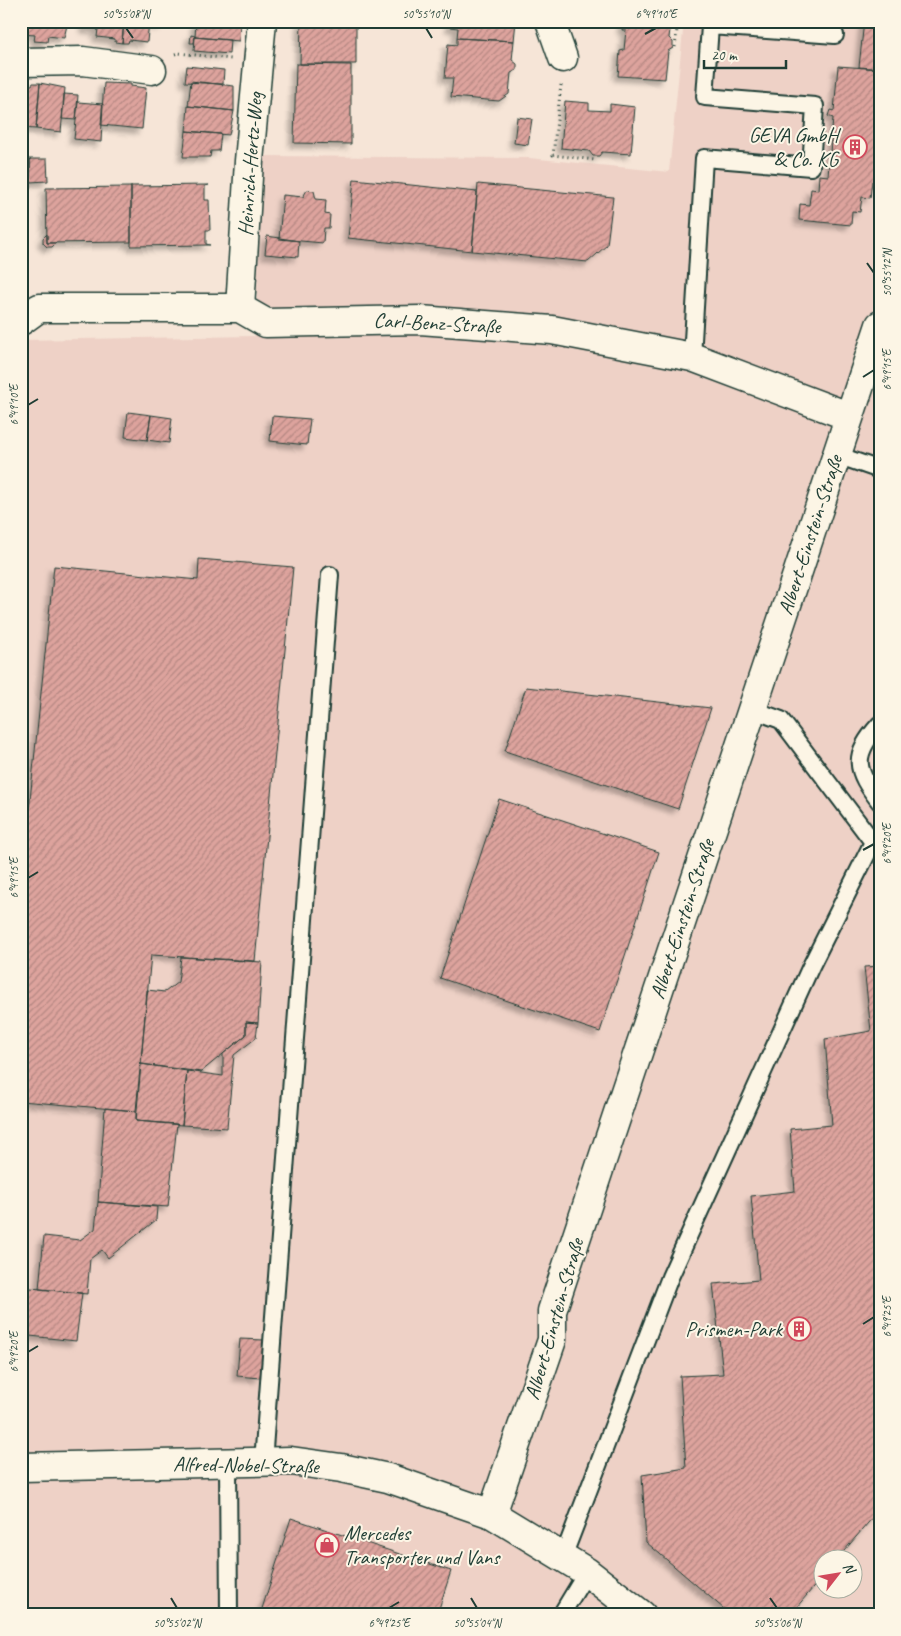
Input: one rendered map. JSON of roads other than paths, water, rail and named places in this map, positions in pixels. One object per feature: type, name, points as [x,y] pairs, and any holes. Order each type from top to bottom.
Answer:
[{"type":"street","name":"Heinrich-Hertz-Weg","points":[[240,308],[249,161],[262,21]]},
{"type":"street","points":[[550,21],[563,58]]},
{"type":"street","points":[[21,62],[83,61],[152,70]]},
{"type":"street","name":"Carl-Benz-Straße","points":[[21,321],[39,308],[240,308],[266,323],[420,320],[552,330],[692,357],[848,416]]},
{"type":"street","name":"Albert-Einstein-Straße","points":[[492,1514],[552,1340],[552,1311],[837,455],[848,416],[880,325]]},
{"type":"street","name":"Alfred-Nobel-Straße","points":[[21,1467],[290,1461],[341,1468],[388,1478],[492,1514],[587,1572],[642,1615]]},
{"type":"lane","points":[[692,357],[704,158],[811,167],[815,106],[705,98],[710,26],[835,36]]},
{"type":"lane","points":[[837,455],[880,470]]},
{"type":"lane","points":[[263,1462],[330,575]]},
{"type":"lane","points":[[564,1557],[670,1277],[811,966],[873,842],[781,720],[751,709]]},
{"type":"lane","points":[[880,724],[865,740],[859,768],[863,781],[880,802]]},
{"type":"lane","points":[[228,1463],[229,1615]]},
{"type":"lane","points":[[560,1615],[587,1572]]},
{"type":"place","name":"GEVA GmbH & Co. KG","points":[[855,147]]},
{"type":"place","name":"Prismen-Park","points":[[799,1329]]},
{"type":"place","name":"Mercedes Transporter und Vans","points":[[327,1545]]}]
